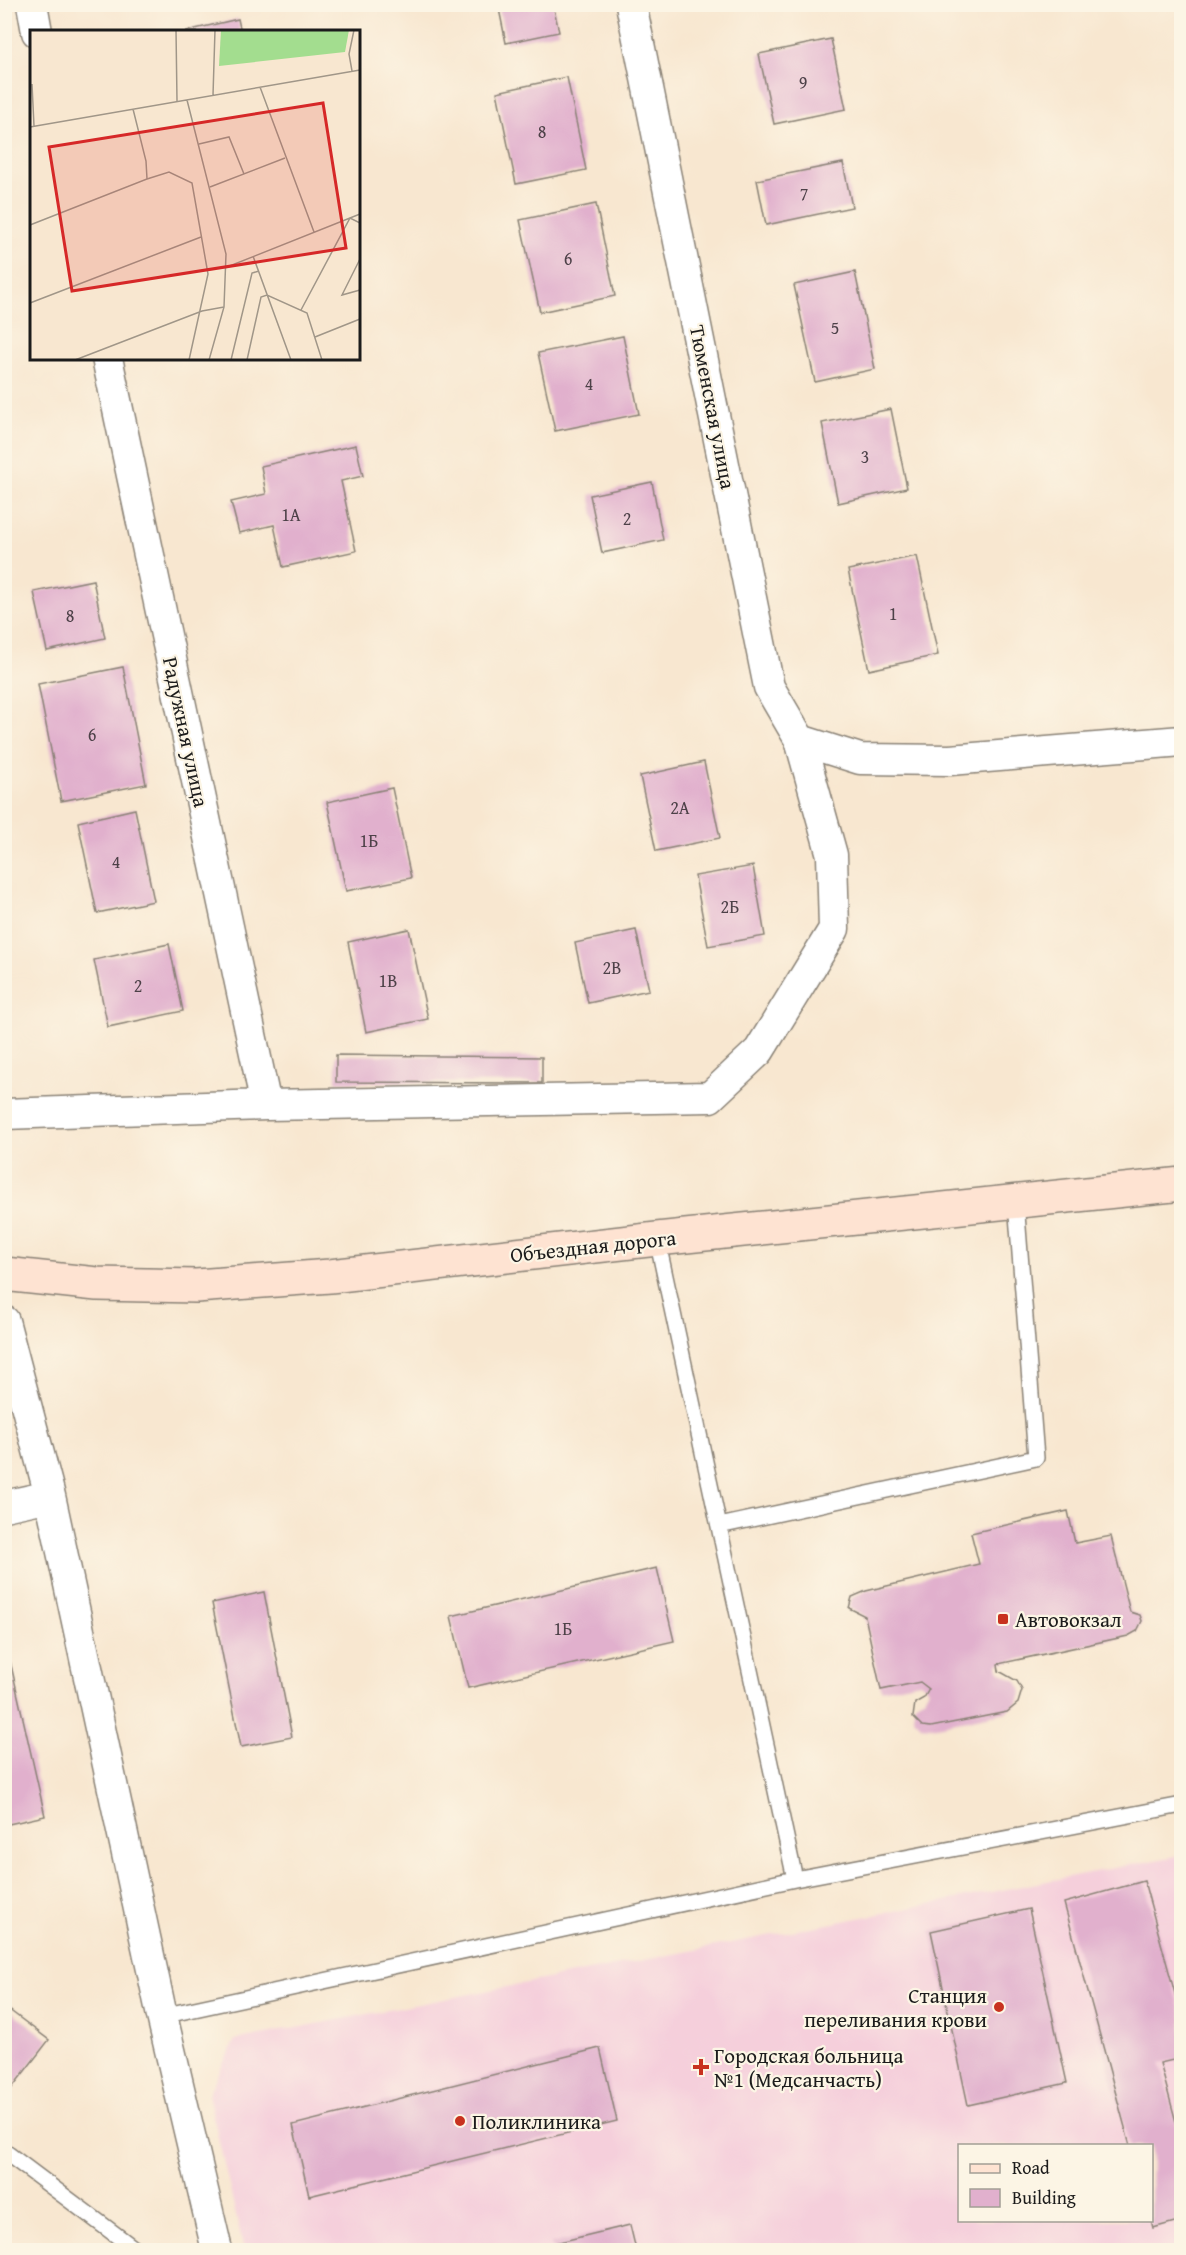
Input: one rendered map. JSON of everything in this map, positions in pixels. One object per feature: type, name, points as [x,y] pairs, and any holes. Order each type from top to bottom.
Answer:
[{"type":"main road","name":"Объездная дорога","points":[[4,1274],[97,1284],[196,1286],[330,1276],[657,1239],[1182,1185]]},
{"type":"street","points":[[32,4],[37,30]]},
{"type":"street","name":"Тюменская улица","points":[[4,1114],[266,1105],[710,1097],[759,1051],[834,929],[832,855],[800,740],[769,687],[631,4]]},
{"type":"street","name":"Радужная улица","points":[[107,360],[266,1105]]},
{"type":"street","points":[[800,740],[860,759],[950,760],[1182,741]]},
{"type":"street","points":[[4,1321],[50,1496],[162,2016],[217,2250]]},
{"type":"street","points":[[4,1506],[50,1496]]},
{"type":"lane","points":[[719,1526],[1036,1458],[1016,1202]]},
{"type":"lane","points":[[657,1239],[795,1879]]},
{"type":"lane","points":[[162,2016],[795,1879],[1182,1806]]},
{"type":"lane","points":[[4,2151],[136,2250]]},
{"type":"shaded area","name":"Городская больница №1 (Медсанчасть)","points":[[1181,1855],[1181,2250],[244,2250],[208,2094],[235,2040]]},
{"type":"building","points":[[498,4],[553,4],[559,32],[506,43]]},
{"type":"building","points":[[238,19],[241,30],[190,30]]},
{"type":"building","points":[[831,39],[846,109],[774,124],[759,54]]},
{"type":"building","points":[[567,77],[586,170],[516,184],[497,92]]},
{"type":"building","points":[[843,163],[852,207],[766,225],[757,180]]},
{"type":"building","points":[[596,204],[615,296],[540,312],[520,220]]},
{"type":"building","points":[[855,272],[875,369],[815,382],[794,285]]},
{"type":"building","points":[[623,336],[639,414],[555,431],[538,353]]},
{"type":"building","points":[[891,409],[907,488],[838,503],[822,423]]},
{"type":"building","points":[[356,445],[363,476],[341,481],[356,551],[283,567],[274,525],[239,533],[231,502],[266,494],[261,466]]},
{"type":"building","points":[[652,482],[663,540],[602,553],[590,495]]},
{"type":"building","points":[[917,556],[938,655],[869,670],[848,570]]},
{"type":"building","points":[[93,580],[105,638],[47,651],[34,592]]},
{"type":"building","points":[[123,667],[146,784],[61,801],[38,684]]},
{"type":"building","points":[[704,762],[720,838],[656,851],[640,776]]},
{"type":"building","points":[[392,788],[411,878],[346,891],[327,802]]},
{"type":"building","points":[[135,809],[154,901],[97,913],[78,822]]},
{"type":"building","points":[[753,866],[765,936],[708,946],[695,876]]},
{"type":"building","points":[[409,929],[428,1019],[366,1032],[348,942]]},
{"type":"building","points":[[636,930],[649,990],[588,1003],[575,943]]},
{"type":"building","points":[[169,944],[183,1011],[108,1027],[94,960]]},
{"type":"building","points":[[336,1055],[542,1057],[542,1083],[336,1082]]},
{"type":"building","name":"Автовокзал","points":[[1068,1511],[1075,1543],[1111,1536],[1130,1612],[1140,1615],[1142,1621],[1137,1631],[1128,1636],[998,1664],[999,1671],[1017,1681],[1022,1690],[1018,1703],[1007,1712],[931,1727],[922,1726],[913,1717],[915,1703],[924,1698],[929,1689],[920,1682],[881,1690],[865,1616],[849,1608],[852,1597],[866,1591],[979,1564],[971,1533]]},
{"type":"building","points":[[657,1568],[674,1641],[468,1688],[451,1616]]},
{"type":"building","points":[[264,1592],[292,1737],[241,1747],[212,1603]]},
{"type":"building","points":[[4,1634],[45,1816],[4,1825]]},
{"type":"building","points":[[1144,1881],[1182,2019],[1182,2058],[1160,2063],[1182,2144],[1182,2220],[1153,2228],[1153,2144],[1129,2144],[1064,1903]]},
{"type":"building","name":"Станция переливания крови","points":[[1029,1909],[1067,2083],[968,2105],[931,1931]]},
{"type":"building","points":[[4,2006],[49,2040],[4,2098]]},
{"type":"building","name":"Поликлиника","points":[[600,2048],[617,2121],[309,2196],[293,2125]]},
{"type":"building","points":[[630,2225],[636,2250],[553,2250],[551,2244]]},
{"type":"place","name":"Автовокзал","points":[[1003,1619]]},
{"type":"place","name":"Станция переливания крови","points":[[999,2007]]},
{"type":"place","name":"Городская больница №1 (Медсанчасть)","points":[[701,2067]]},
{"type":"place","name":"Поликлиника","points":[[460,2121]]}]
